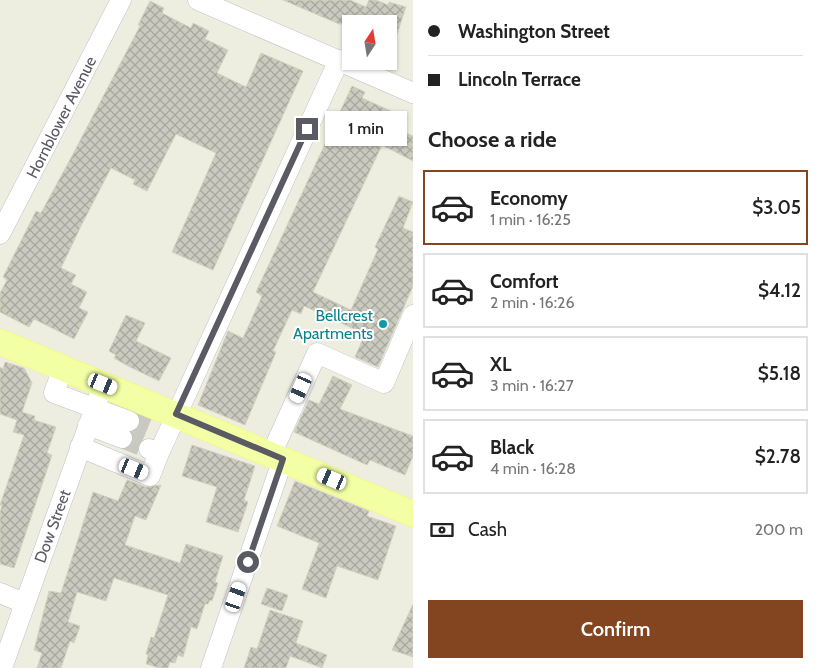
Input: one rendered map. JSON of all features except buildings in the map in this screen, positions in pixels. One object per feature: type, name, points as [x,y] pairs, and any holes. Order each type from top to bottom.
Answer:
[{"type":"main road","points":[[0,342],[103,384],[161,437],[277,457],[413,514]]},
{"type":"street","name":"Hornblower Avenue","points":[[0,234],[121,0]]},
{"type":"street","points":[[198,0],[413,93]]},
{"type":"street","points":[[80,448],[150,476],[161,437],[339,60]]},
{"type":"street","points":[[211,668],[277,457],[317,353],[384,382],[413,314]]},
{"type":"street","points":[[63,368],[54,393],[91,416],[126,430]]},
{"type":"street","name":"Dow Street","points":[[2,668],[103,384]]},
{"type":"street","points":[[0,592],[24,603]]},
{"type":"tunnel","points":[[129,421],[156,432]]},
{"type":"tunnel","points":[[122,438],[149,449]]},
{"type":"place","name":"Bellcrest Apartments","points":[[383,324]]},
{"type":"route","points":[[248,562],[283,459],[176,414],[307,129]]}]
